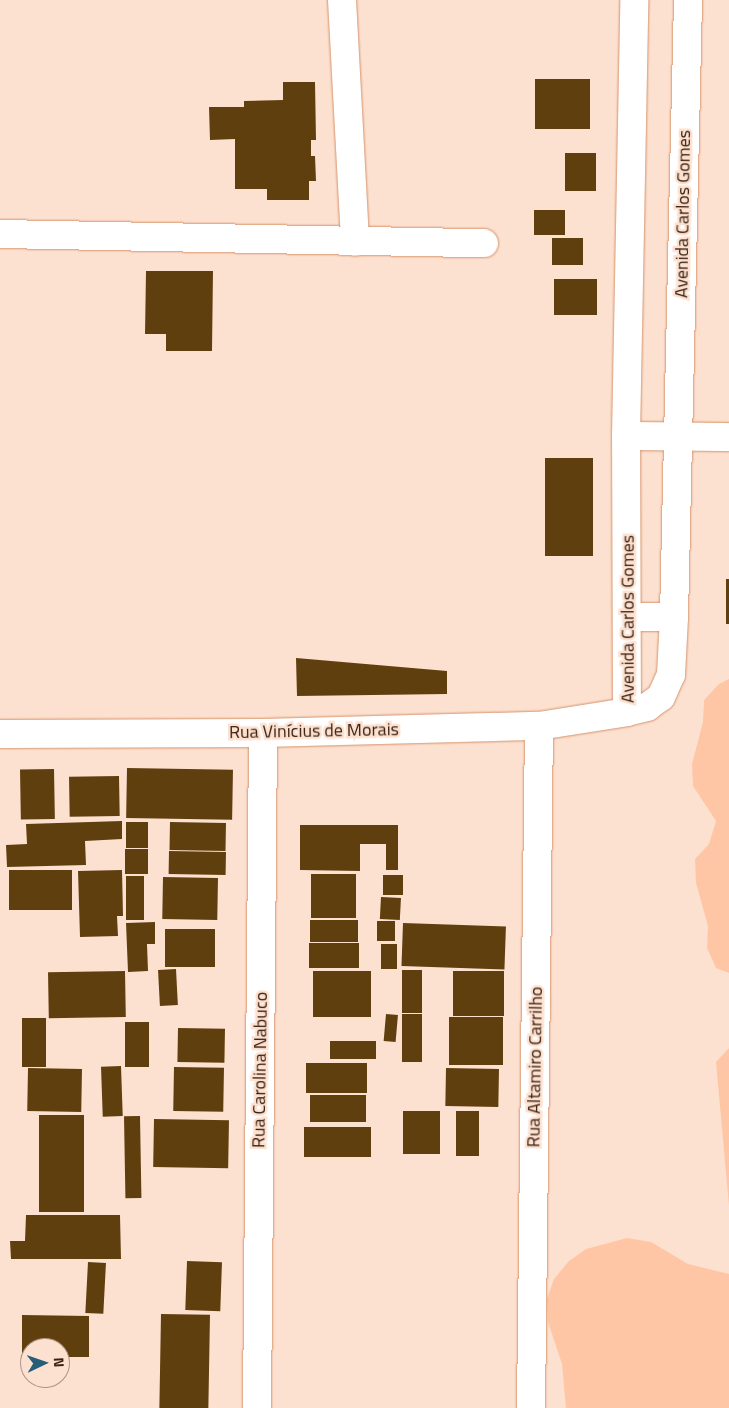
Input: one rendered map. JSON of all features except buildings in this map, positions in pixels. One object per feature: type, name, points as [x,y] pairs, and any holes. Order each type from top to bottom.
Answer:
[{"type":"street","points":[[342,0],[355,242]]},
{"type":"street","name":"Avenida Carlos Gomes","points":[[634,0],[626,436],[629,617],[627,712],[647,707],[660,697],[672,675],[688,0]]},
{"type":"street","points":[[0,234],[484,243]]},
{"type":"street","points":[[626,436],[729,436]]},
{"type":"street","points":[[629,617],[674,617]]},
{"type":"street","name":"Rua Vinícius de Morais","points":[[0,734],[263,733],[539,726],[627,712]]},
{"type":"street","name":"Rua Altamiro Carrilho","points":[[530,1408],[539,726]]},
{"type":"street","name":"Rua Carolina Nabuco","points":[[257,1408],[263,733]]},
{"type":"shaded area","points":[[729,679],[729,973],[716,968],[707,948],[708,926],[696,883],[695,859],[709,844],[716,821],[693,786],[692,764],[703,722],[704,700],[719,684]]},
{"type":"shaded area","points":[[729,1048],[729,1206],[716,1062]]},
{"type":"shaded area","points":[[627,1238],[651,1242],[688,1264],[729,1274],[729,1408],[566,1408],[562,1364],[548,1322],[547,1299],[554,1279],[569,1261],[586,1249]]}]
